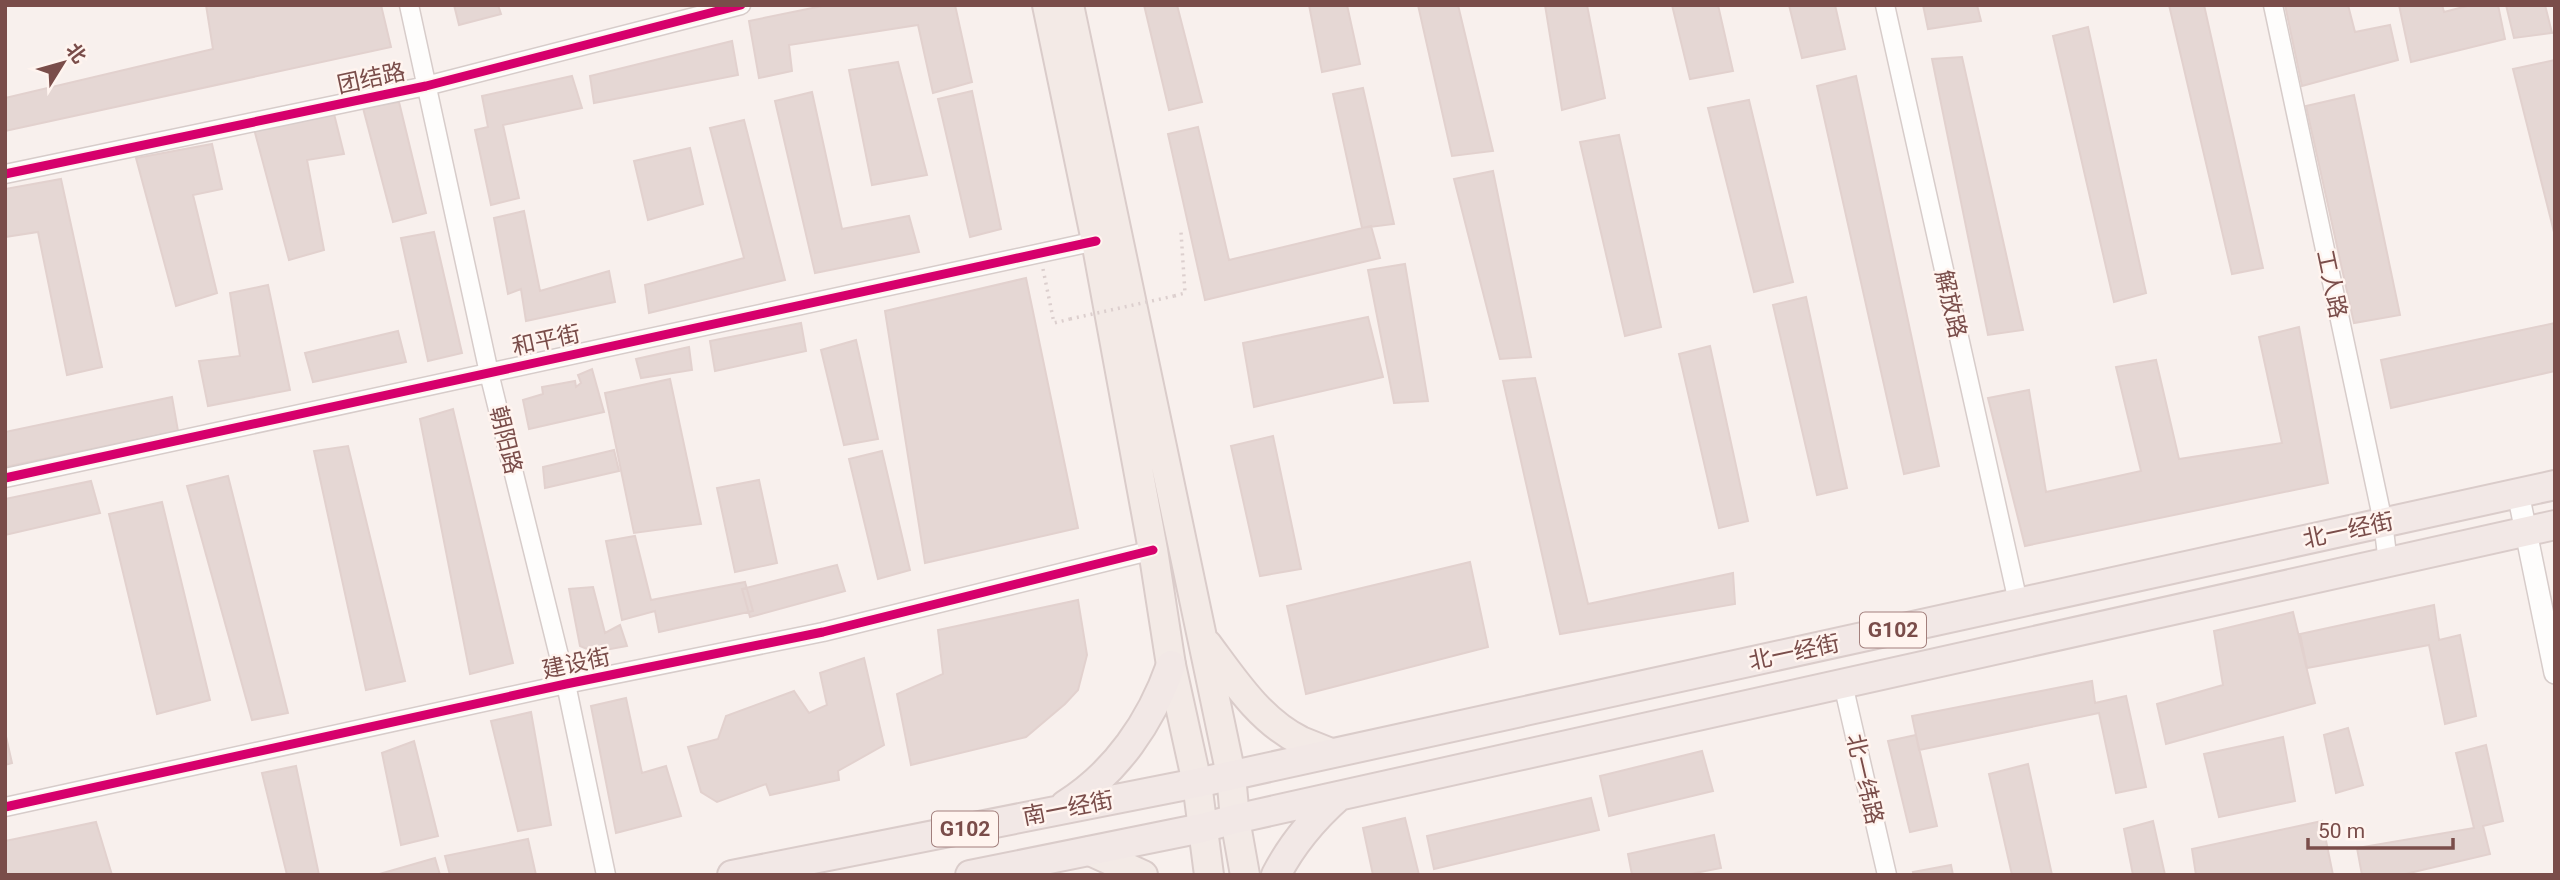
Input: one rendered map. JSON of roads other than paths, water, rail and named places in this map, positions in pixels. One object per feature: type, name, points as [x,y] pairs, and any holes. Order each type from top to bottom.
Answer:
[{"type":"highway","name":"北一经街","points":[[1197,783],[2555,485]]},
{"type":"highway","name":"北一经街","points":[[1202,828],[1339,795],[2555,525]]},
{"type":"highway","points":[[1058,810],[1088,789],[1122,755],[1161,692],[1171,665]]},
{"type":"highway","name":"南一经街","points":[[733,875],[1197,783]]},
{"type":"highway","points":[[1276,875],[1290,848],[1339,795]]},
{"type":"highway","name":"南一经街","points":[[970,875],[1202,828]]},
{"type":"main road","points":[[1047,5],[1096,241],[1153,550],[1171,665],[1197,783],[1209,875]]},
{"type":"main road","points":[[1069,5],[1231,775],[1235,819],[1245,875]]},
{"type":"main road","points":[[1202,636],[1245,695],[1272,721],[1299,740],[1331,753]]},
{"type":"main road","points":[[1090,851],[1143,875]]},
{"type":"street","name":"朝阳路","points":[[409,5],[489,373],[566,684],[606,875]]},
{"type":"street","name":"团结路","points":[[5,174],[426,86],[741,5]]},
{"type":"street","name":"解放路","points":[[1885,5],[2018,603]]},
{"type":"street","name":"工人路","points":[[2273,5],[2383,523],[2388,563]]},
{"type":"street","name":"和平街","points":[[5,478],[1096,241]]},
{"type":"street","points":[[2518,493],[2555,673]]},
{"type":"street","name":"建设街","points":[[5,807],[566,684],[823,632],[1153,550]]},
{"type":"street","name":"北一纬路","points":[[1843,684],[1887,875]]}]
